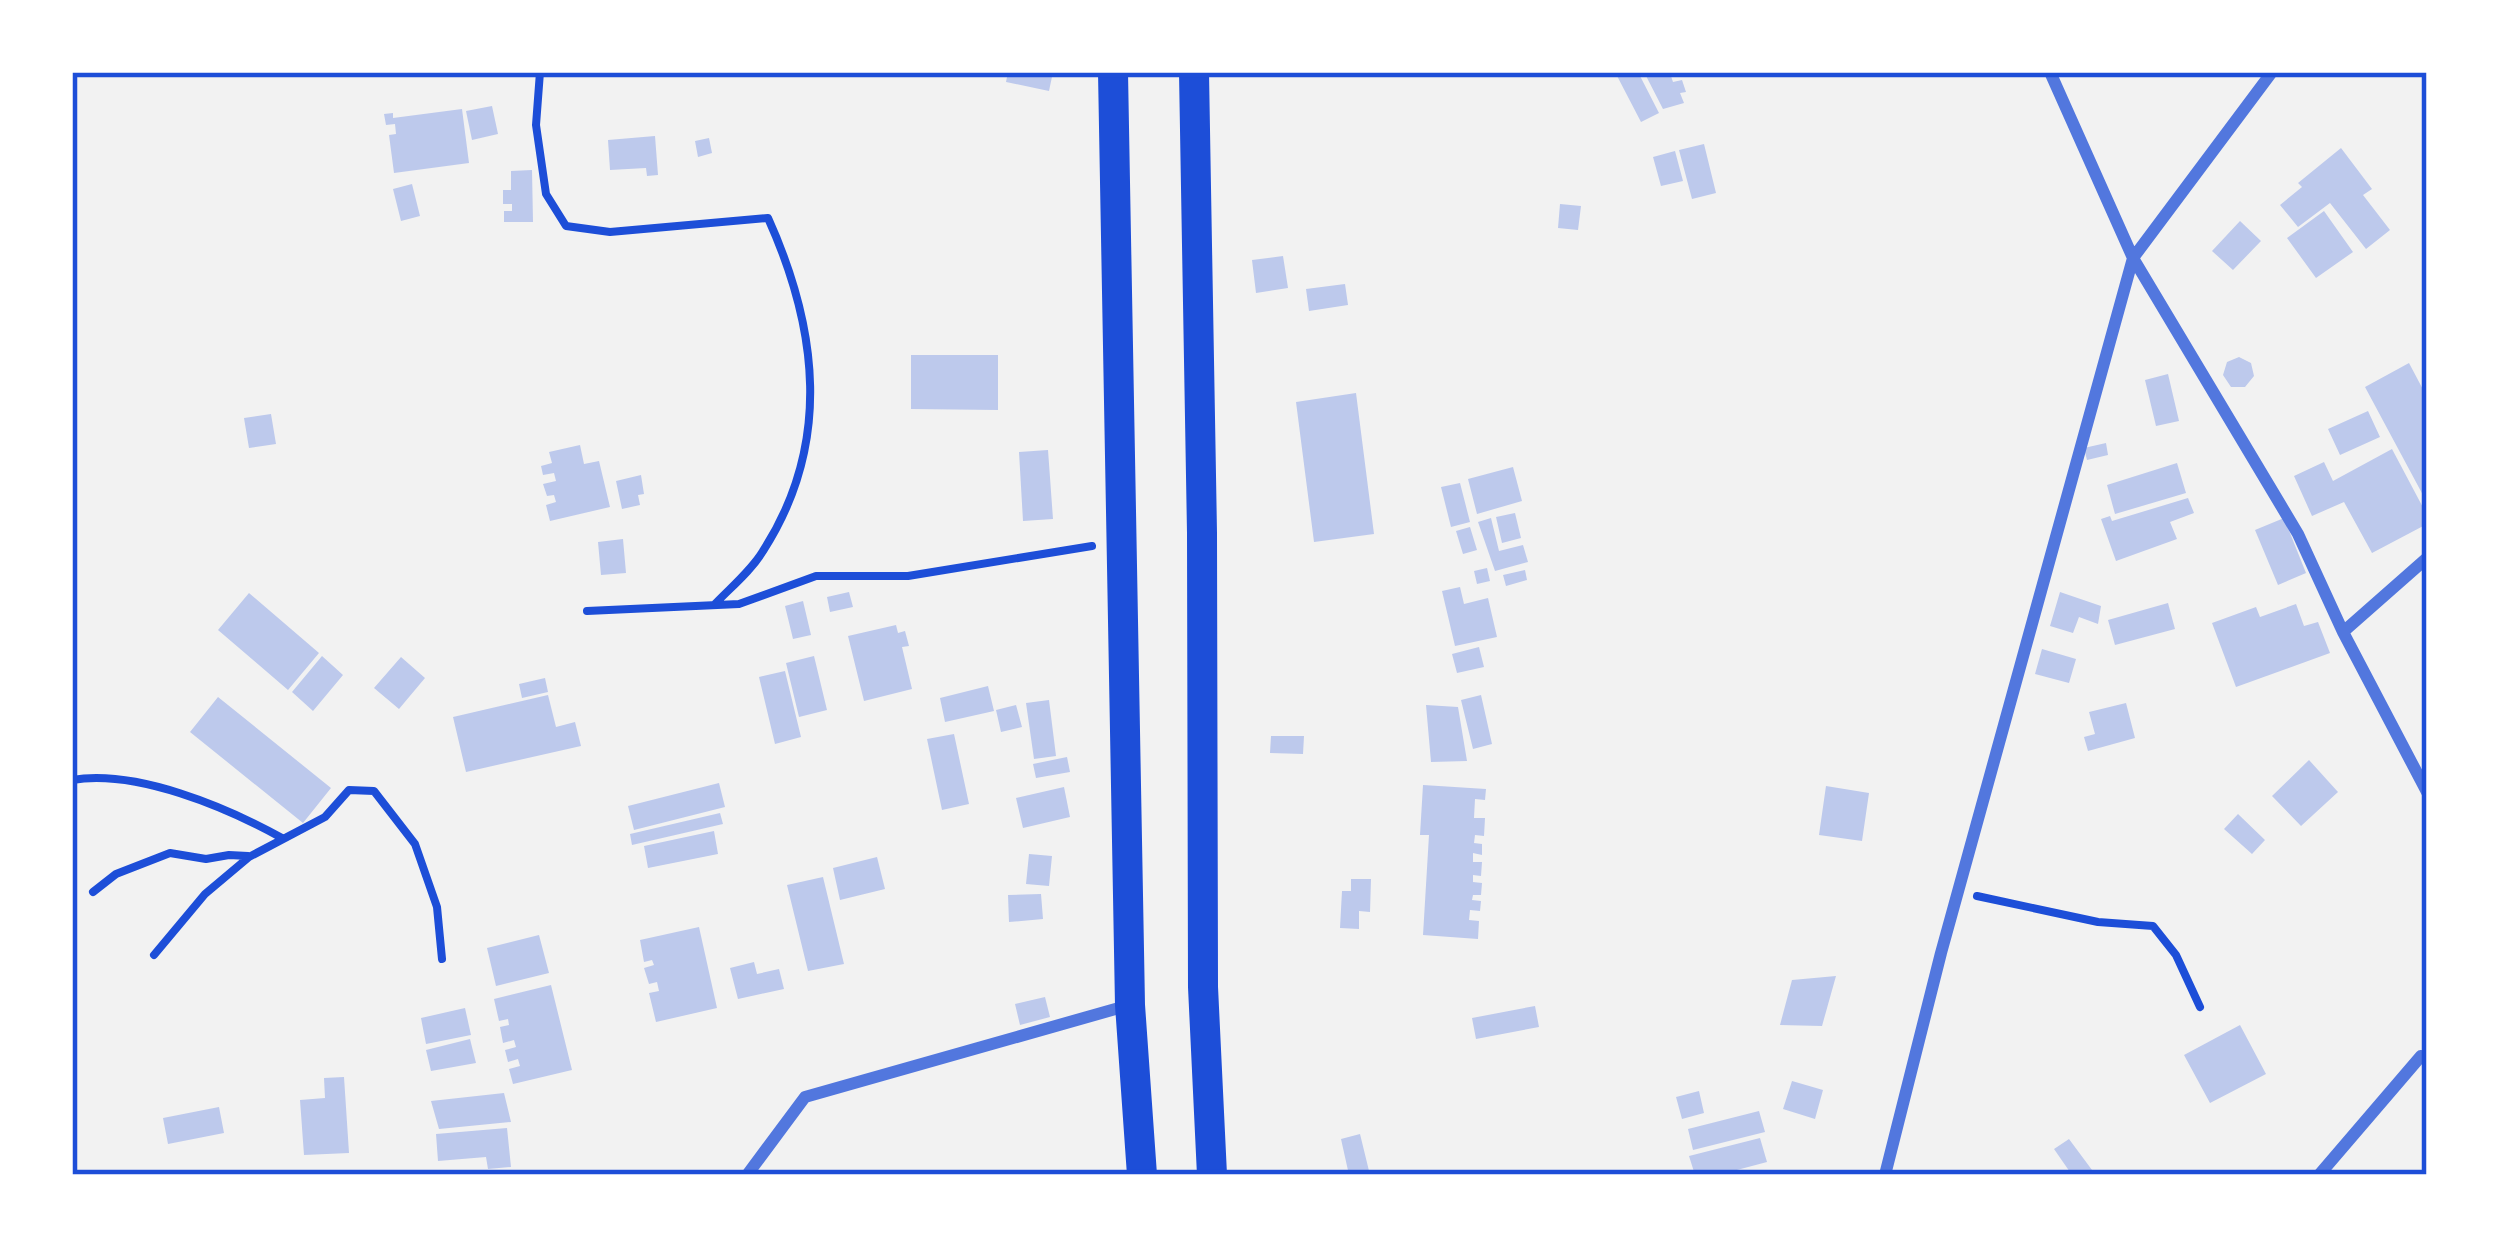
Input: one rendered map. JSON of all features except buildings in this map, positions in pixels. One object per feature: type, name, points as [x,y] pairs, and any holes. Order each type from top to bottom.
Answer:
[{"type":"main road","points":[[1113,72],[1130,1005],[1142,1175]]},
{"type":"main road","points":[[1194,72],[1203,988],[1212,1175]]},
{"type":"street","points":[[2050,72],[2133,258],[2298,534],[2427,792]]},
{"type":"street","points":[[1885,1175],[2133,258],[2272,72]]},
{"type":"street","points":[[2343,632],[2427,558]]},
{"type":"street","points":[[747,1175],[805,1097],[1130,1005]]},
{"type":"street","points":[[2319,1175],[2421,1057]]},
{"type":"path","points":[[540,72],[536,125],[546,194],[566,226],[610,232],[768,218],[792,272],[814,391],[798,489],[761,555],[714,605]]},
{"type":"path","points":[[587,611],[739,604],[816,576],[908,576],[1123,540]]},
{"type":"path","points":[[72,780],[98,776],[172,792],[246,818],[284,838]]},
{"type":"path","points":[[154,955],[205,895],[249,856],[325,818],[350,790],[374,791],[415,844],[437,908],[442,959]]},
{"type":"path","points":[[93,892],[116,874],[170,854],[206,860],[249,856]]},
{"type":"path","points":[[1958,892],[2098,922],[2152,926],[2176,955],[2200,1007]]}]
